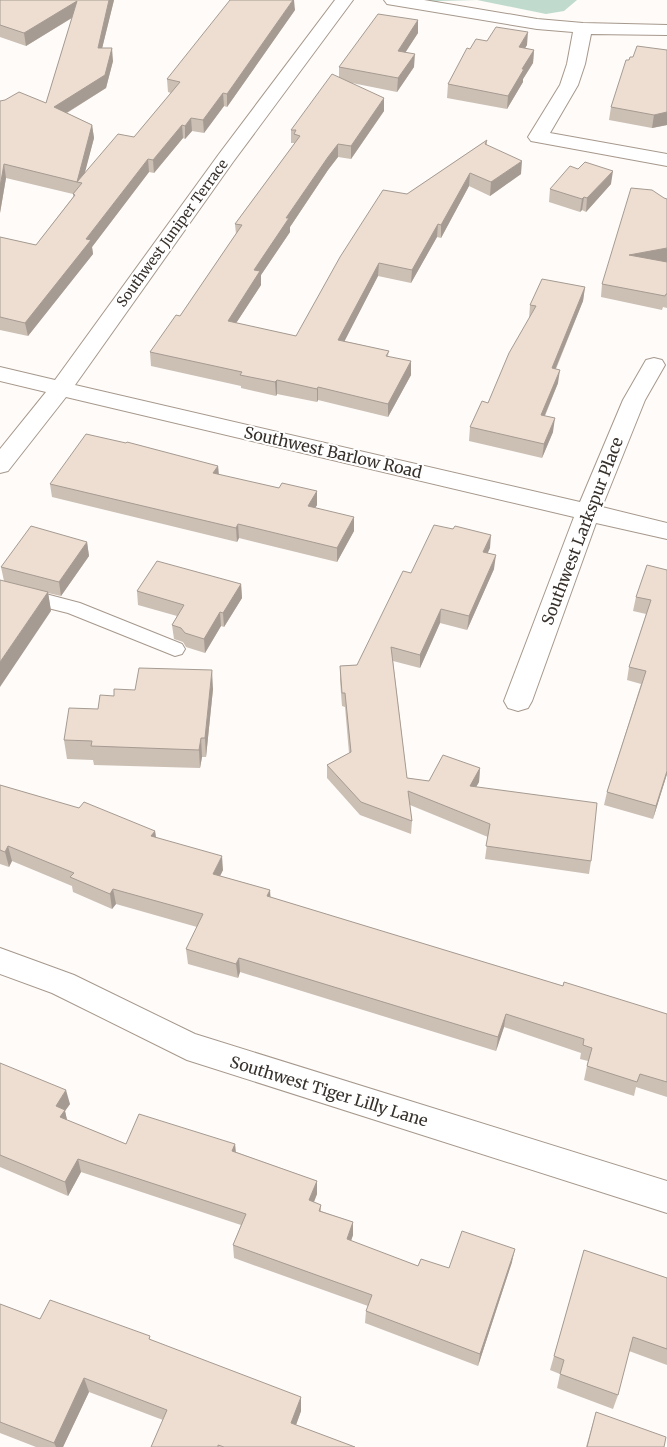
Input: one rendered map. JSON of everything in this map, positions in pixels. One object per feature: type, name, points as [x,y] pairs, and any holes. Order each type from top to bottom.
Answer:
[{"type":"street","name":"Southwest Juniper Terrace","points":[[0,465],[61,388],[226,158],[344,0]]},
{"type":"street","points":[[393,0],[508,20],[583,28],[667,30]]},
{"type":"street","points":[[583,28],[576,64],[569,86],[538,137],[667,160]]},
{"type":"street","name":"Southwest Larkspur Place","points":[[518,701],[588,512],[634,400],[654,365]]},
{"type":"street","name":"Southwest Barlow Road","points":[[0,374],[667,531]]},
{"type":"street","name":"Southwest Tiger Lilly Lane","points":[[0,961],[63,984],[187,1046],[667,1197]]},
{"type":"lane","points":[[0,589],[73,608],[174,649]]},
{"type":"green space","points":[[410,0],[477,0],[440,1],[421,5]]},
{"type":"green space","points":[[477,0],[577,0],[564,11],[546,14]]},
{"type":"building","points":[[0,0],[109,0],[98,48],[112,48],[105,75],[54,107],[92,125],[77,182],[4,164],[0,187],[0,101],[19,92],[46,103],[77,1],[24,33],[0,25]]},
{"type":"building","points":[[230,0],[293,0],[227,94],[223,93],[203,120],[191,118],[185,126],[182,125],[153,160],[148,159],[86,239],[91,240],[25,323],[0,317],[0,237],[36,245],[75,195],[73,194],[82,183],[77,182],[118,134],[134,137],[180,82],[167,79]]},
{"type":"building","points":[[378,14],[418,20],[398,51],[415,54],[398,78],[339,67]]},
{"type":"building","points":[[496,27],[528,32],[519,47],[534,50],[508,96],[448,84],[467,48],[470,49],[476,39],[487,41]]},
{"type":"building","points":[[637,46],[667,50],[667,112],[654,115],[611,107],[626,60],[633,57]]},
{"type":"building","points":[[332,74],[384,98],[351,146],[338,144],[328,157],[286,218],[289,218],[254,270],[260,271],[228,321],[296,336],[340,257],[383,190],[407,194],[487,140],[485,144],[522,161],[491,182],[470,173],[441,225],[438,224],[412,270],[379,263],[338,340],[389,351],[386,356],[411,361],[388,404],[318,387],[317,389],[277,380],[275,382],[240,375],[242,372],[150,352],[176,315],[180,316],[242,225],[235,224],[300,136],[294,134],[296,130],[291,130]]},
{"type":"building","points":[[585,162],[613,171],[587,198],[584,197],[582,199],[550,189],[570,166],[578,169]]},
{"type":"building","points":[[631,188],[652,190],[667,199],[667,248],[629,255],[667,262],[667,294],[665,296],[602,284]]},
{"type":"building","points":[[542,279],[585,287],[552,368],[560,370],[541,415],[555,418],[544,444],[470,427],[482,401],[488,403],[509,353],[536,306],[530,305]]},
{"type":"building","points":[[86,434],[127,442],[218,466],[213,473],[279,488],[282,483],[317,491],[308,506],[354,517],[337,548],[238,524],[236,528],[50,484]]},
{"type":"building","points":[[434,525],[453,529],[455,526],[491,535],[483,552],[496,555],[469,616],[441,609],[420,655],[391,647],[407,778],[429,781],[443,755],[480,768],[470,786],[597,803],[591,861],[486,846],[490,824],[408,791],[412,821],[361,802],[327,765],[351,752],[345,693],[342,693],[340,666],[357,665],[403,571],[411,573]]},
{"type":"building","points":[[31,526],[87,542],[59,582],[1,567]]},
{"type":"building","points":[[157,561],[241,584],[223,613],[220,612],[204,639],[185,633],[181,628],[172,625],[184,605],[137,591]]},
{"type":"building","points":[[647,565],[667,570],[667,771],[656,806],[607,792],[646,671],[629,667],[651,600],[636,597]]},
{"type":"building","points":[[0,580],[48,592],[0,662]]},
{"type":"building","points":[[139,668],[212,670],[205,738],[201,738],[199,750],[91,746],[92,741],[64,740],[69,708],[98,709],[100,695],[114,696],[114,689],[135,690]]},
{"type":"building","points":[[0,785],[79,808],[84,802],[155,831],[151,836],[222,856],[213,874],[270,890],[267,896],[563,986],[564,982],[667,1014],[667,1082],[640,1074],[637,1082],[587,1066],[592,1048],[583,1045],[584,1039],[506,1014],[498,1037],[239,958],[236,964],[186,949],[203,914],[113,889],[110,894],[70,877],[74,873],[8,846],[5,852],[0,850]]},
{"type":"building","points":[[0,1063],[66,1090],[56,1106],[65,1110],[60,1117],[126,1144],[139,1114],[235,1144],[232,1151],[317,1181],[309,1200],[321,1205],[319,1211],[353,1222],[347,1239],[418,1266],[421,1259],[449,1268],[462,1231],[515,1249],[480,1354],[366,1311],[372,1295],[233,1245],[246,1214],[78,1159],[65,1182],[0,1155]]},
{"type":"building","points":[[584,1250],[667,1278],[667,1349],[633,1337],[618,1395],[560,1374],[564,1360],[554,1356]]},
{"type":"building","points":[[50,1300],[150,1336],[149,1339],[301,1397],[291,1423],[355,1447],[224,1447],[218,1445],[218,1447],[151,1447],[167,1410],[84,1378],[54,1443],[0,1422],[0,1304],[40,1319]]},
{"type":"building","points":[[596,1412],[666,1437],[664,1447],[587,1447]]}]
